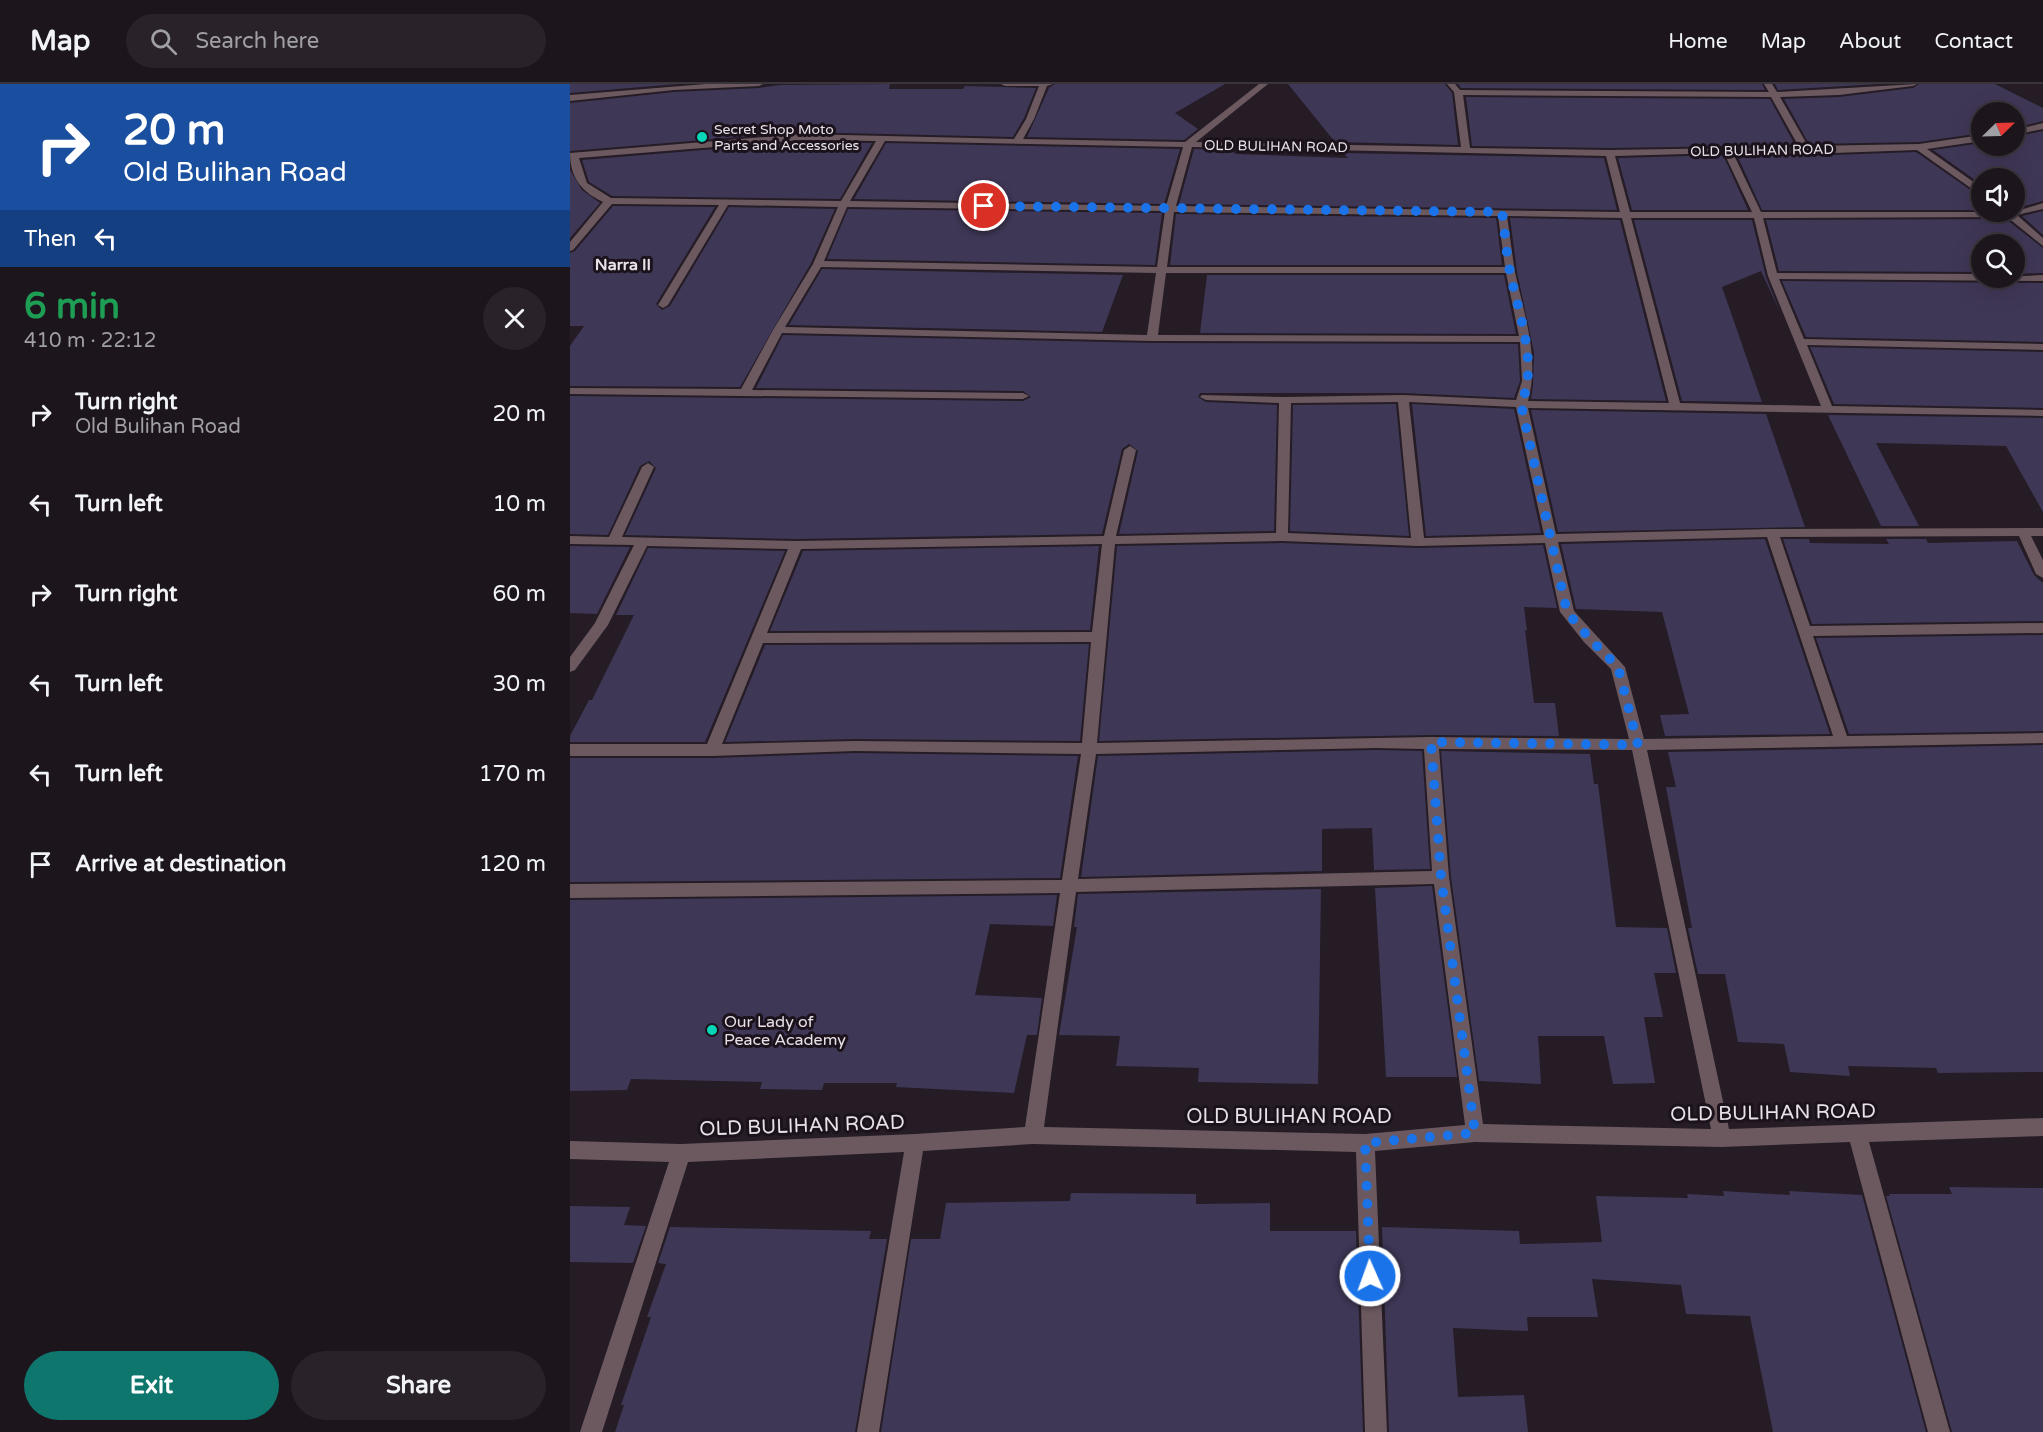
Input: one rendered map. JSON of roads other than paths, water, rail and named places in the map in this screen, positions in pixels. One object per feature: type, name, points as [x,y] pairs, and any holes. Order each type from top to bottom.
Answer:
[{"type":"street","points":[[570,98],[675,88],[759,84]]},
{"type":"street","points":[[1005,84],[1049,84]]},
{"type":"street","points":[[1017,141],[1030,119],[1043,84]]},
{"type":"street","points":[[1152,338],[1170,210],[1188,144],[1264,84]]},
{"type":"street","points":[[1451,84],[1458,92],[1466,149]]},
{"type":"street","points":[[1662,84],[1666,93]]},
{"type":"street","points":[[1768,84],[1806,151]]},
{"type":"street","points":[[1458,92],[1561,88],[1774,95],[1839,93],[1912,84]]},
{"type":"street","points":[[2025,130],[2043,126]]},
{"type":"street","name":"OLD BULIHAN ROAD","points":[[572,155],[801,136],[881,140],[1610,153],[1806,151],[1919,147],[1971,140]]},
{"type":"street","points":[[744,394],[778,330],[818,264],[844,204],[881,140]]},
{"type":"street","points":[[1919,147],[1971,185]]},
{"type":"street","points":[[1727,151],[1758,215],[1773,276],[1828,410]]},
{"type":"street","points":[[1610,153],[1676,406]]},
{"type":"street","points":[[572,155],[577,173],[588,192],[609,201],[1626,215],[1971,213]]},
{"type":"street","points":[[570,248],[609,201]]},
{"type":"street","points":[[663,304],[725,203]]},
{"type":"street","points":[[2025,210],[2043,206]]},
{"type":"street","points":[[1502,212],[1509,270],[1525,339],[1528,381],[1521,404],[1567,612],[1618,667],[1638,745],[1722,1138]]},
{"type":"street","points":[[2019,222],[2043,243]]},
{"type":"street","points":[[818,264],[1160,270],[1509,270]]},
{"type":"street","points":[[1773,276],[2043,278]]},
{"type":"street","points":[[778,330],[1152,338],[1525,339]]},
{"type":"street","points":[[1802,342],[2043,347]]},
{"type":"street","points":[[570,391],[1023,396]]},
{"type":"street","points":[[1206,397],[1402,398],[1521,404],[2043,413]]},
{"type":"street","points":[[1402,398],[1418,542]]},
{"type":"street","points":[[1282,537],[1285,399]]},
{"type":"street","points":[[1033,1135],[1071,886],[1089,748],[1109,540],[1130,450]]},
{"type":"street","points":[[614,540],[648,467]]},
{"type":"street","points":[[2023,532],[2043,574]]},
{"type":"street","points":[[570,540],[796,545],[1282,537],[1418,542],[1772,533],[2043,532]]},
{"type":"street","points":[[1772,533],[1842,741]]},
{"type":"street","points":[[570,667],[601,625],[643,540]]},
{"type":"street","points":[[712,750],[796,545]]},
{"type":"street","points":[[1805,631],[2043,628]]},
{"type":"street","points":[[757,638],[1098,637]]},
{"type":"street","points":[[570,750],[712,750],[855,746],[1089,748],[1431,742],[1638,745],[2043,738]]},
{"type":"street","points":[[1431,742],[1441,877],[1475,1133]]},
{"type":"street","points":[[570,891],[1071,886],[1441,877]]},
{"type":"street","name":"OLD BULIHAN ROAD","points":[[570,1149],[681,1153],[915,1143],[1033,1135],[1365,1143],[1475,1133],[1722,1138],[2043,1127]]},
{"type":"street","points":[[1857,1132],[1940,1432]]},
{"type":"street","points":[[868,1432],[915,1143]]},
{"type":"street","points":[[1365,1143],[1376,1432]]},
{"type":"street","points":[[591,1432],[681,1153]]},
{"type":"place","name":"Secret Shop Moto Parts and Accessories","points":[[702,137]]},
{"type":"place","name":"Our Lady of Peace Academy","points":[[712,1030]]},
{"type":"district","name":"Narra II","points":[[623,264]]}]
